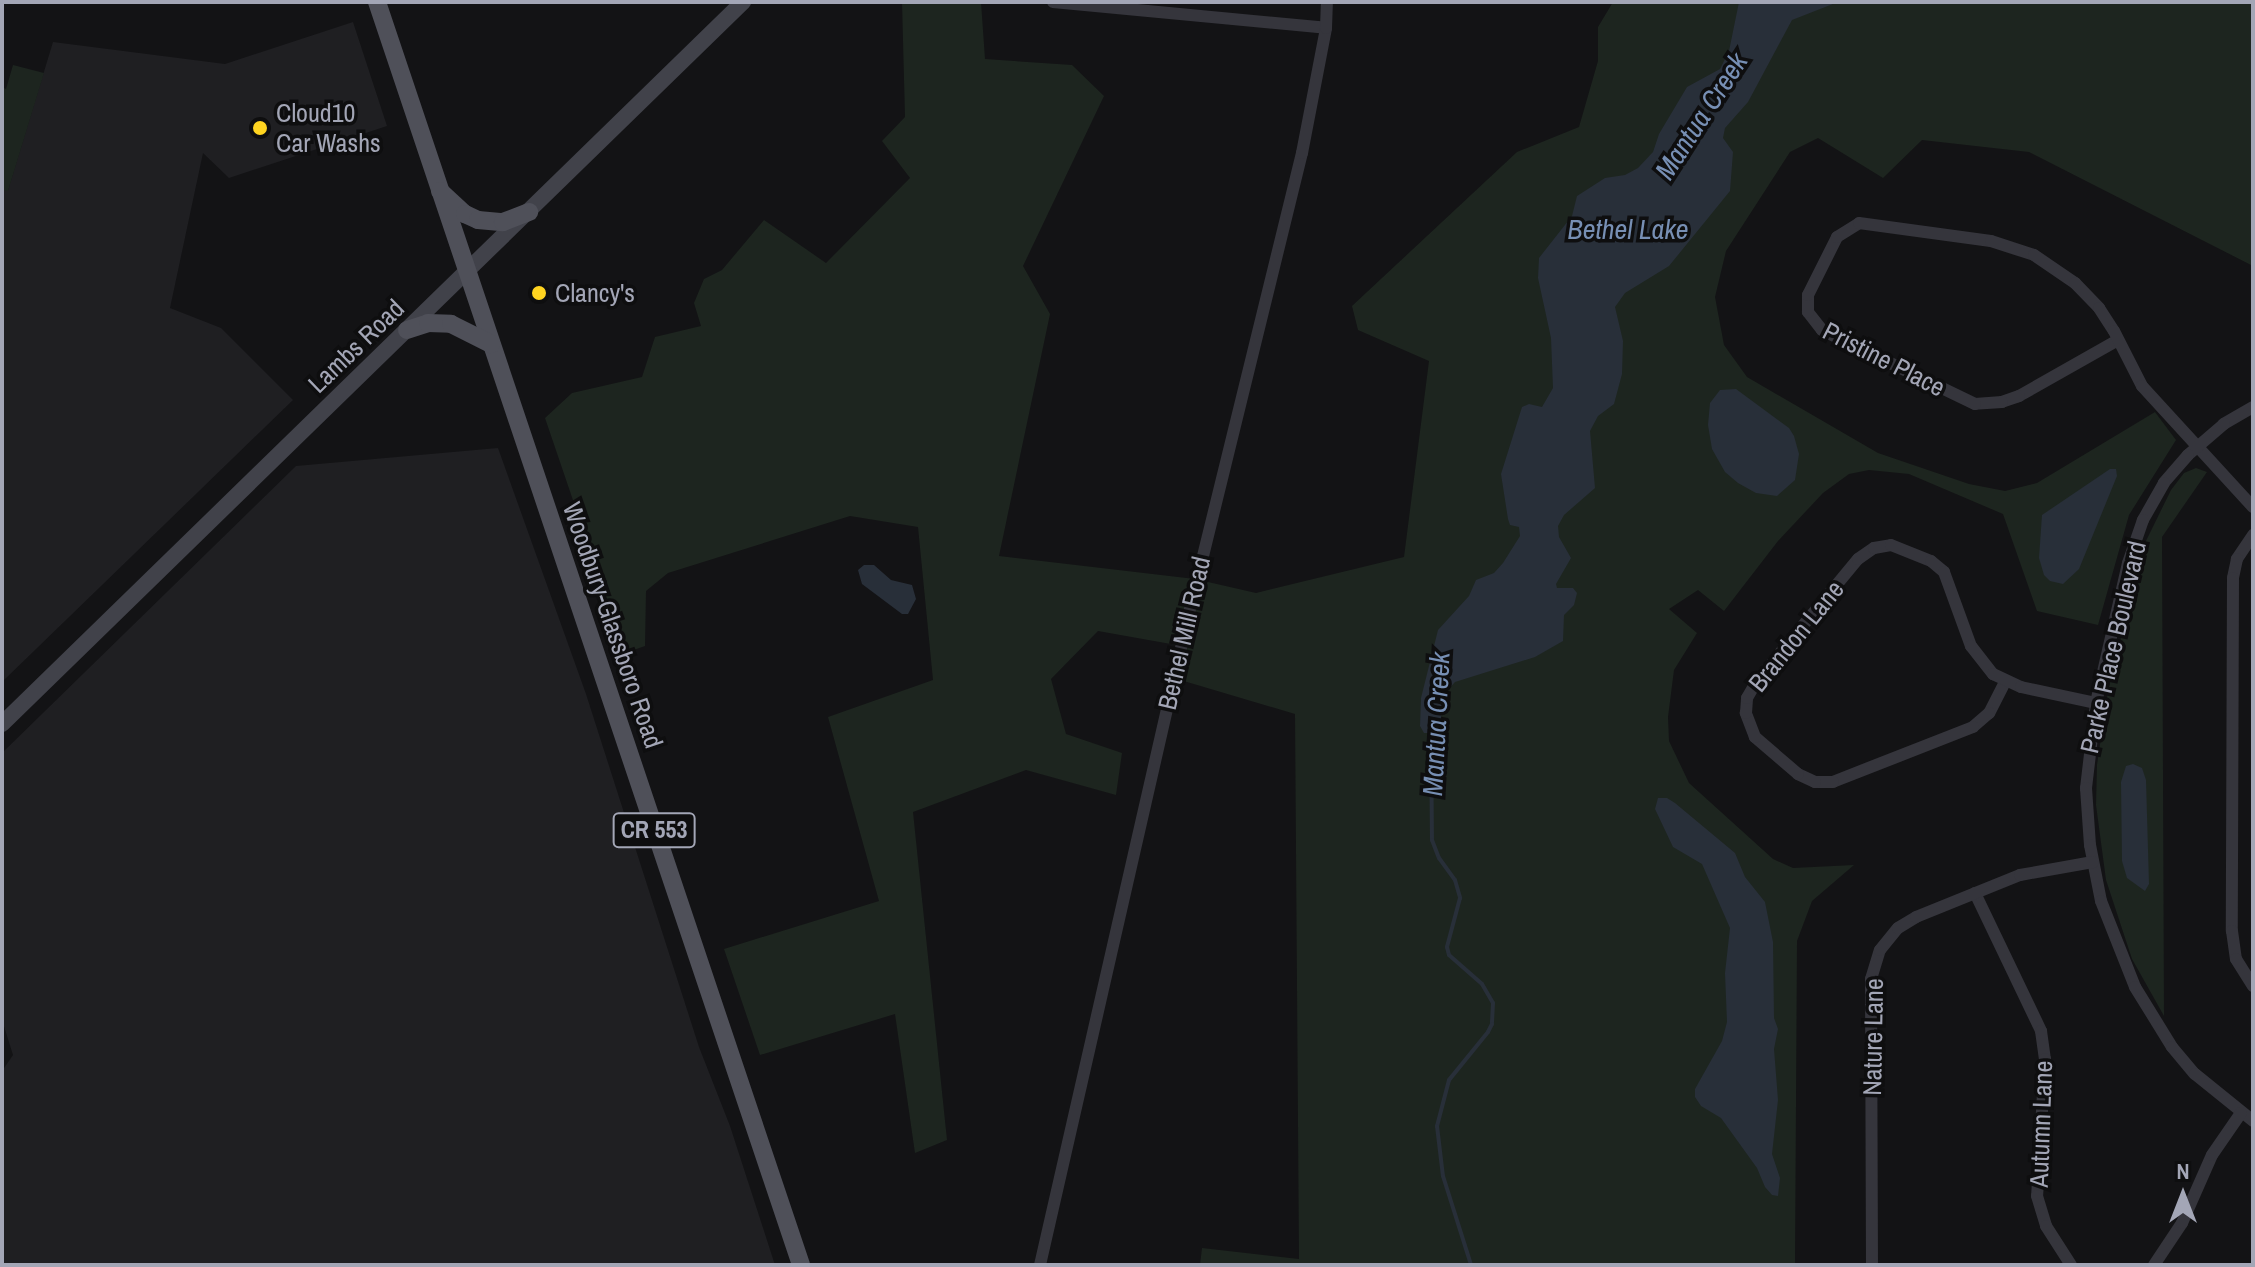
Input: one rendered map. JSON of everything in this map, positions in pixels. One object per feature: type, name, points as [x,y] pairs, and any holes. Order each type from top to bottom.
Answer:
[{"type":"main road","name":"Woodbury-Glassboro Road","points":[[377,2],[465,272],[801,1265]]},
{"type":"main road","points":[[383,21],[389,2]]},
{"type":"main road","name":"Lambs Road","points":[[2,724],[743,2]]},
{"type":"main road","points":[[437,188],[465,214],[478,220],[503,222],[529,212]]},
{"type":"main road","points":[[407,330],[428,323],[451,324],[491,344]]},
{"type":"street","points":[[1053,2],[1326,28]]},
{"type":"street","name":"Bethel Mill Road","points":[[1040,1265],[1189,613],[1302,153],[1326,28],[1327,2]]},
{"type":"street","name":"Pristine Place","points":[[2118,340],[2011,400],[1975,404],[1822,330],[1808,312],[1807,300],[1812,283],[1841,232],[1854,224],[1991,241],[2034,255],[2083,291],[2106,316],[2118,340],[2138,381],[2253,507]]},
{"type":"street","name":"Parke Place Boulevard","points":[[2253,407],[2197,446],[2164,483],[2137,535],[2096,703],[2086,779],[2093,862],[2114,939],[2148,1011],[2195,1074],[2253,1121]]},
{"type":"street","points":[[2253,535],[2237,559],[2233,578],[2232,915],[2236,959],[2253,986]]},
{"type":"street","name":"Brandon Lane","points":[[1885,545],[1904,547],[1940,567],[1950,583],[1971,646],[1988,669],[2005,682],[1992,708],[1973,727],[1833,782],[1815,782],[1798,774],[1755,737],[1746,713],[1748,694],[1766,669],[1858,559],[1885,545]]},
{"type":"street","points":[[2005,682],[2096,703]]},
{"type":"street","name":"Nature Lane","points":[[1872,1265],[1873,967],[1883,945],[1898,928],[1975,893],[2029,873],[2093,862]]},
{"type":"street","name":"Autumn Lane","points":[[1975,893],[2039,1025],[2045,1059],[2037,1196],[2049,1233],[2071,1265]]},
{"type":"street","points":[[2154,1265],[2182,1223],[2208,1162],[2241,1113]]},
{"type":"shaded area","points":[[902,2],[981,2],[985,59],[1072,65],[1104,96],[1023,266],[1050,314],[999,556],[1195,579],[1256,593],[1404,557],[1429,361],[1358,330],[1352,306],[1517,152],[1579,127],[1598,61],[1598,27],[1613,2],[2253,2],[2253,266],[2029,152],[1922,140],[1883,178],[1818,138],[1790,152],[1726,251],[1715,297],[1724,345],[1747,377],[1878,453],[1969,484],[2005,491],[2037,483],[2155,412],[2176,440],[2129,515],[2098,625],[2037,611],[2003,514],[1909,474],[1869,470],[1849,474],[1823,493],[1778,541],[1724,611],[1698,590],[1669,609],[1697,633],[1674,670],[1668,717],[1669,741],[1689,783],[1773,859],[1793,868],[1854,865],[1812,901],[1797,941],[1795,1265],[1200,1265],[1202,1248],[1299,1259],[1295,714],[1177,679],[1182,646],[1098,631],[1051,679],[1066,734],[1122,753],[1116,795],[1026,770],[913,812],[947,1140],[915,1153],[895,1014],[760,1055],[724,949],[879,901],[828,717],[933,680],[918,527],[850,516],[668,573],[646,591],[645,646],[625,653],[545,418],[572,393],[642,377],[655,337],[701,326],[694,303],[704,279],[722,270],[764,220],[826,263],[910,178],[882,141],[905,117]]},
{"type":"shaded area","points":[[353,22],[387,126],[229,178],[203,153],[170,308],[221,328],[293,400],[2,682],[2,190],[8,190],[53,42],[225,64]]},
{"type":"shaded area","points":[[13,65],[44,73],[8,191],[2,190],[2,87],[6,89]]},
{"type":"shaded area","points":[[498,448],[586,694],[699,1047],[730,1126],[775,1265],[2,1265],[2,1071],[13,1055],[2,1020],[2,753],[296,466]]},
{"type":"shaded area","points":[[2196,468],[2207,472],[2162,537],[2164,1016],[2132,959],[2106,880],[2096,805],[2097,765],[2108,691],[2143,547],[2171,490],[2184,473]]},
{"type":"water","name":"Bethel Lake","points":[[1739,2],[1838,2],[1792,20],[1748,102],[1725,128],[1723,138],[1733,152],[1730,191],[1669,266],[1625,293],[1615,307],[1623,341],[1622,374],[1614,404],[1598,416],[1590,431],[1595,488],[1564,515],[1558,526],[1559,537],[1571,558],[1556,584],[1557,588],[1573,588],[1577,593],[1574,605],[1564,615],[1563,641],[1535,657],[1455,682],[1447,691],[1439,726],[1433,733],[1424,733],[1420,726],[1421,698],[1438,630],[1469,596],[1476,580],[1494,573],[1503,563],[1520,536],[1519,527],[1510,525],[1508,519],[1501,474],[1522,407],[1529,404],[1542,407],[1553,388],[1551,338],[1538,278],[1539,258],[1572,216],[1577,196],[1605,178],[1625,175],[1638,168],[1653,152],[1659,134],[1687,87],[1720,69],[1729,51]]},
{"type":"water","points":[[1736,389],[1789,428],[1794,436],[1799,454],[1795,480],[1777,496],[1756,493],[1738,483],[1725,472],[1712,449],[1708,425],[1710,403],[1720,390]]},
{"type":"water","points":[[2110,469],[2116,469],[2117,476],[2079,569],[2063,584],[2050,581],[2044,575],[2039,558],[2042,515]]},
{"type":"water","points":[[864,565],[874,565],[891,580],[912,585],[916,599],[908,614],[902,614],[862,584],[858,570]]},
{"type":"water","points":[[2133,764],[2142,768],[2146,780],[2149,884],[2145,891],[2127,878],[2122,861],[2121,782],[2126,766]]},
{"type":"water","points":[[1658,798],[1667,798],[1675,803],[1735,853],[1745,877],[1765,902],[1773,942],[1774,1018],[1778,1029],[1774,1049],[1778,1100],[1772,1154],[1780,1178],[1778,1196],[1772,1195],[1765,1187],[1757,1168],[1721,1118],[1701,1106],[1695,1097],[1695,1089],[1722,1041],[1727,1022],[1725,973],[1730,928],[1702,864],[1673,847],[1655,809]]},
{"type":"waterway","name":"Mantua Creek","points":[[1431,729],[1432,840],[1439,858],[1455,880],[1460,898],[1447,947],[1449,955],[1482,984],[1493,1003],[1492,1024],[1488,1032],[1449,1080],[1437,1126],[1443,1176],[1471,1265]]},
{"type":"place","name":"Cloud10 Car Washs","points":[[260,128]]},
{"type":"place","name":"Clancy's","points":[[539,293]]}]
